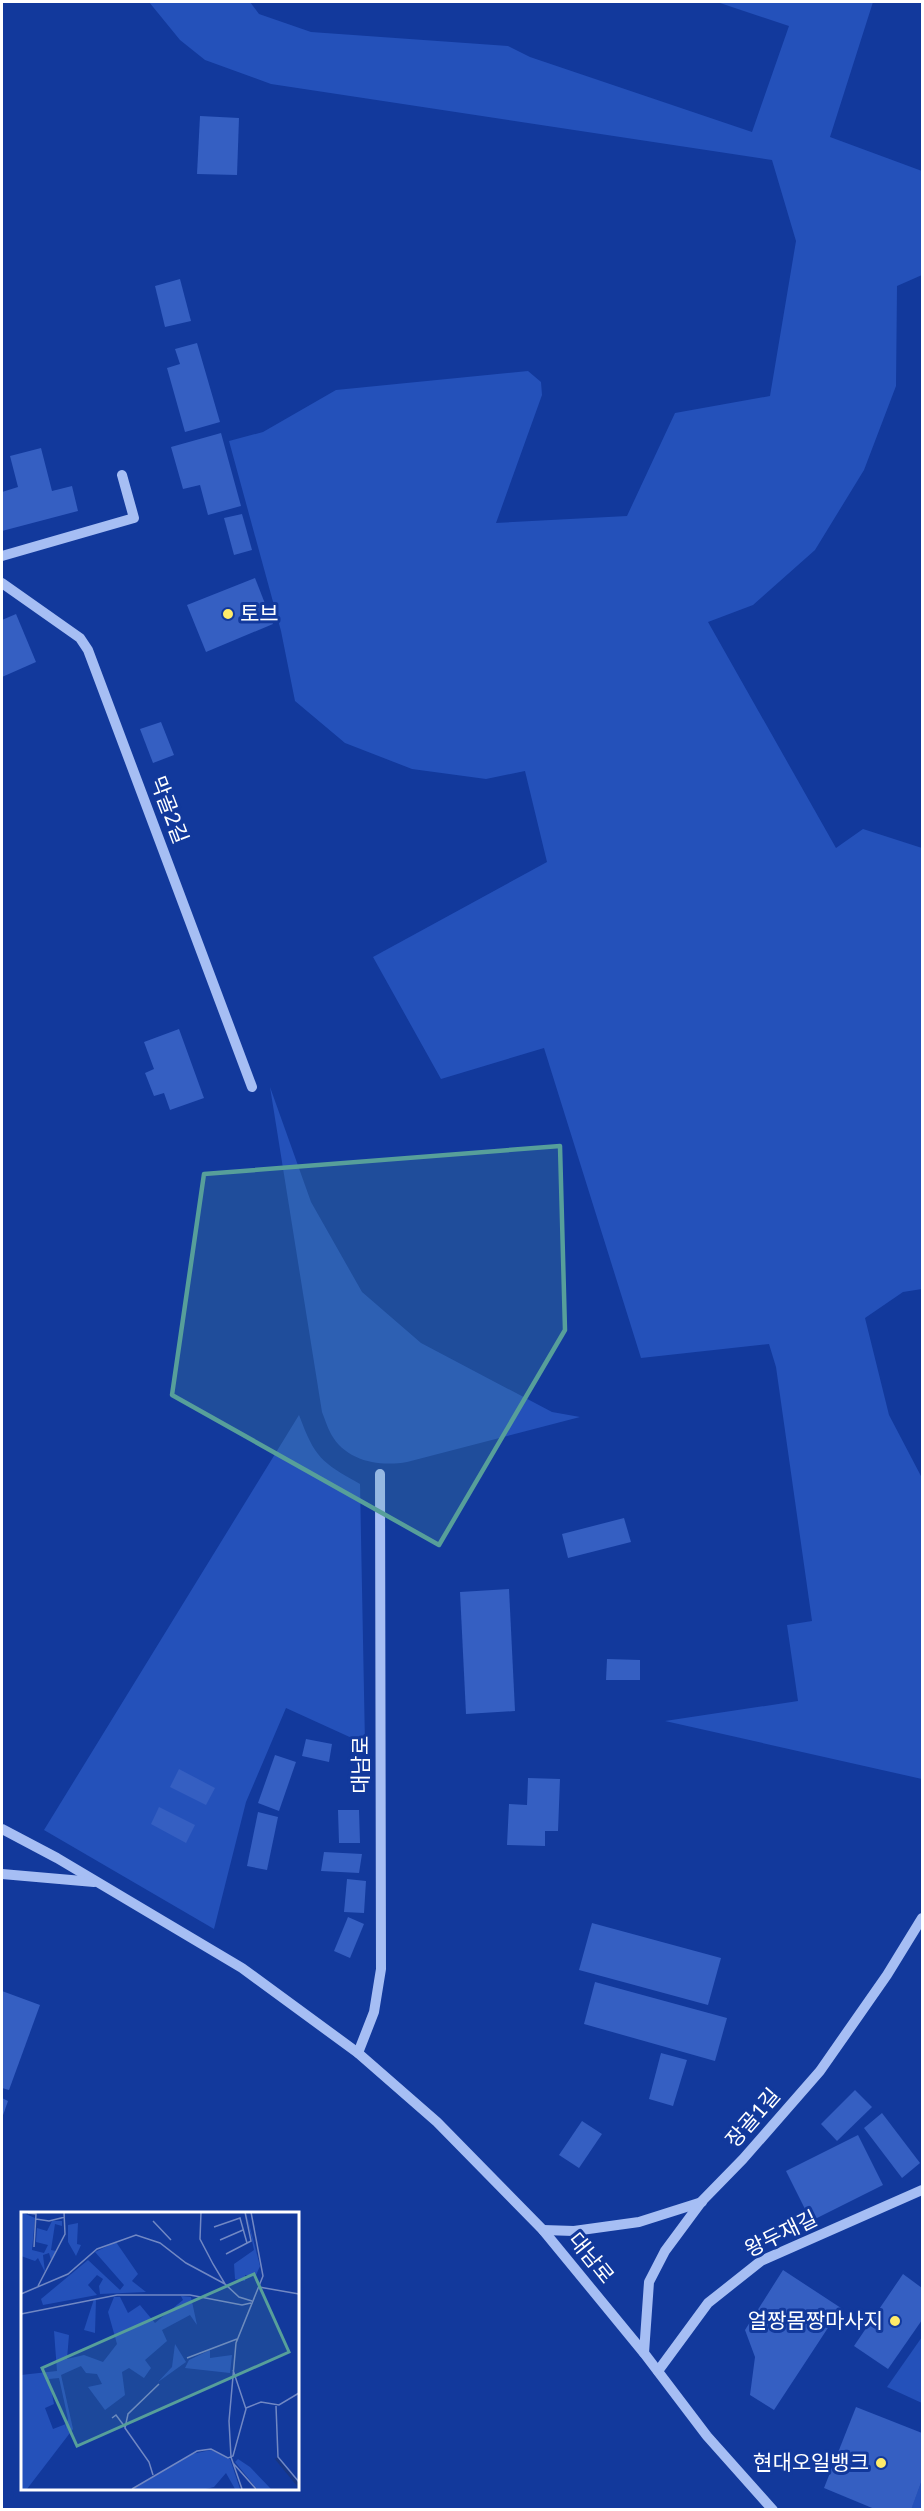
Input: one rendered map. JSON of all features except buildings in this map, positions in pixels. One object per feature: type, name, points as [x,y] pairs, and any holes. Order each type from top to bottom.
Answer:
[{"type":"street","points":[[2,556],[134,518],[122,475]]},
{"type":"street","name":"막골2길","points":[[2,583],[80,638],[88,650],[252,1087]]},
{"type":"street","name":"대남로","points":[[358,2053],[374,2012],[381,1969],[380,1474]]},
{"type":"street","name":"대남로","points":[[2,1829],[99,1882],[242,1968],[358,2053],[437,2122],[543,2230],[644,2353],[760,2505],[773,2510]]},
{"type":"street","name":"대남로","points":[[2,1874],[99,1882]]},
{"type":"street","name":"장골1길","points":[[644,2353],[649,2282],[665,2251],[702,2201],[743,2159],[820,2071],[887,1975],[922,1918]]},
{"type":"street","name":"왕두재길","points":[[658,2371],[708,2303],[760,2261],[922,2190]]},
{"type":"street","points":[[543,2230],[574,2231],[639,2222],[702,2201]]},
{"type":"highlighted area","points":[[560,1146],[565,1330],[439,1545],[172,1395],[204,1174]]},
{"type":"shaded area","points":[[149,2],[250,2],[259,14],[311,32],[508,46],[530,57],[752,132],[789,26],[717,2],[873,2],[830,137],[922,171],[922,275],[897,286],[896,386],[864,470],[815,550],[753,605],[708,622],[836,848],[863,829],[922,848],[922,1289],[903,1292],[865,1318],[889,1415],[922,1478],[922,1779],[665,1721],[798,1701],[787,1625],[812,1621],[776,1367],[769,1344],[641,1358],[544,1048],[441,1079],[373,957],[547,862],[525,771],[486,779],[412,769],[345,743],[295,701],[281,631],[229,441],[263,432],[336,390],[528,371],[541,382],[542,395],[496,523],[627,516],[675,413],[770,396],[796,241],[772,160],[271,84],[205,60],[180,40]]},
{"type":"shaded area","points":[[270,1087],[311,1202],[362,1292],[421,1343],[552,1412],[580,1417],[407,1462],[385,1464],[364,1460],[354,1456],[337,1443],[322,1412]]},
{"type":"shaded area","points":[[299,1415],[310,1441],[321,1457],[336,1470],[360,1484],[365,1744],[286,1708],[246,1802],[214,1929],[44,1830]]},
{"type":"shaded area","points":[[922,2337],[922,2403],[887,2387]]},
{"type":"shaded area","points":[[922,2480],[922,2509],[911,2509]]},
{"type":"place","name":"토브","points":[[228,614]]},
{"type":"place","name":"얼짱몸짱마사지","points":[[895,2321]]},
{"type":"place","name":"현대오일뱅크","points":[[881,2463]]}]
